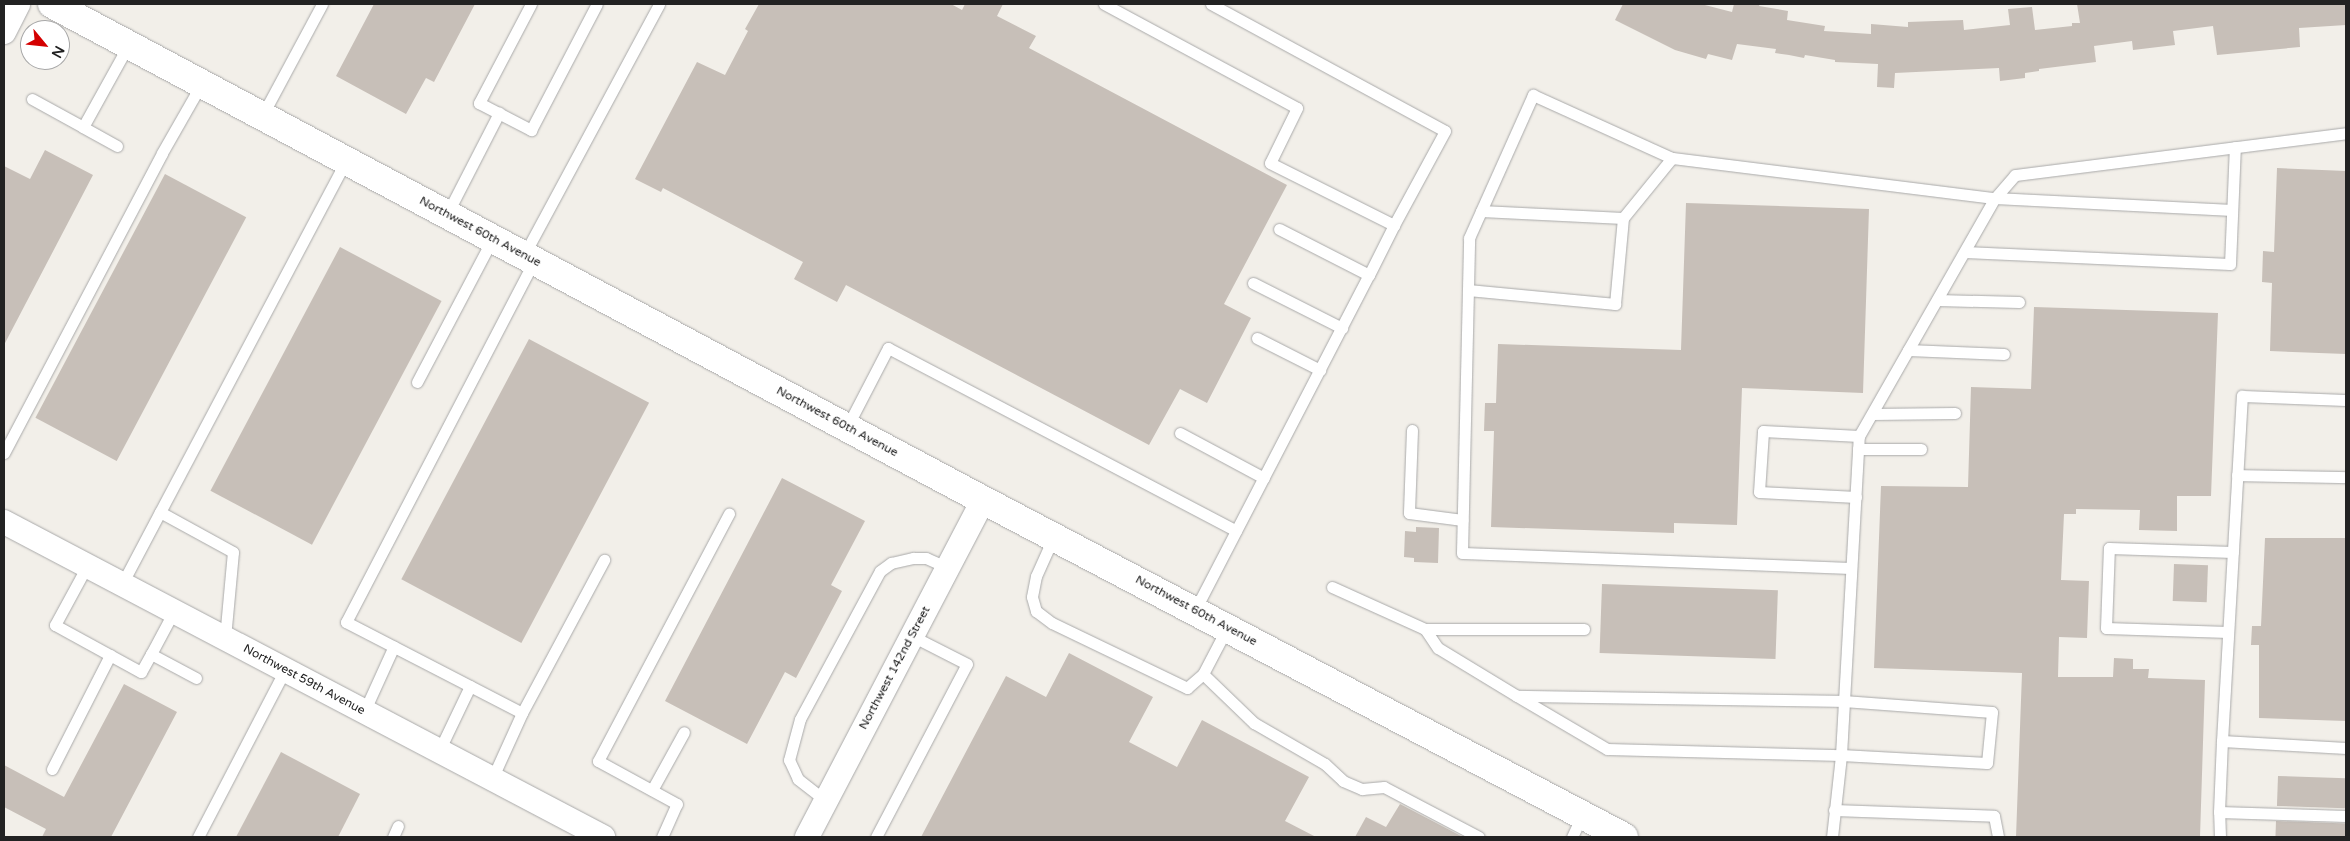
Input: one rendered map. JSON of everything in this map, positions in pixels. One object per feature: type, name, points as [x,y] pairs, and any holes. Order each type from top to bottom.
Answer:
[{"type":"street","points":[[4,32],[18,4]]},
{"type":"street","name":"Northwest 60th Avenue","points":[[52,4],[847,428],[1227,627],[1577,826],[1614,835]]},
{"type":"street","name":"Northwest 142nd Street","points":[[806,837],[983,500]]},
{"type":"street","name":"Northwest 59th Avenue","points":[[4,522],[440,751],[594,835]]},
{"type":"lane","points":[[262,116],[322,4]]},
{"type":"lane","points":[[531,4],[479,103],[531,130],[596,4]]},
{"type":"lane","points":[[522,713],[346,622],[659,4]]},
{"type":"lane","points":[[1104,4],[1297,108],[1270,163],[1394,224]]},
{"type":"lane","points":[[1195,610],[1394,224],[1445,131],[1211,4]]},
{"type":"lane","points":[[83,127],[129,44]]},
{"type":"lane","points":[[4,453],[157,162],[202,83]]},
{"type":"lane","points":[[1851,568],[1462,552],[1469,238],[1533,95],[1672,158],[1995,198],[2232,210]]},
{"type":"lane","points":[[32,99],[117,146]]},
{"type":"lane","points":[[447,214],[499,113]]},
{"type":"lane","points":[[1832,837],[1841,755],[1859,436],[1995,198],[2015,175],[2346,133]]},
{"type":"lane","points":[[1964,252],[2230,264],[2234,147]]},
{"type":"lane","points":[[1468,290],[1615,304],[1623,218],[1672,158]]},
{"type":"lane","points":[[122,584],[346,161]]},
{"type":"lane","points":[[1481,211],[1623,218]]},
{"type":"lane","points":[[1279,229],[1369,275]]},
{"type":"lane","points":[[417,382],[492,238]]},
{"type":"lane","points":[[1253,283],[1342,328]]},
{"type":"lane","points":[[1937,300],[2019,302]]},
{"type":"lane","points":[[1257,338],[1320,370]]},
{"type":"lane","points":[[847,428],[888,348],[1236,531]]},
{"type":"lane","points":[[1908,350],[2004,354]]},
{"type":"lane","points":[[2220,837],[2219,812],[2222,741],[2242,396],[2346,400]]},
{"type":"lane","points":[[1872,414],[1955,413]]},
{"type":"lane","points":[[1412,430],[1409,514],[1463,520]]},
{"type":"lane","points":[[1856,497],[1759,492],[1763,431],[1859,436]]},
{"type":"lane","points":[[1180,433],[1264,478]]},
{"type":"lane","points":[[1858,449],[1921,448]]},
{"type":"lane","points":[[2237,475],[2346,477]]},
{"type":"lane","points":[[160,512],[232,552],[225,638]]},
{"type":"lane","points":[[662,837],[677,804],[598,761],[729,514]]},
{"type":"lane","points":[[1054,536],[1036,576],[1032,597],[1036,611],[1052,623],[1187,688],[1203,674],[1227,627]]},
{"type":"lane","points":[[2228,632],[2106,628],[2109,548],[2233,552]]},
{"type":"lane","points":[[826,801],[798,779],[789,760],[800,719],[880,570],[891,563],[913,558],[926,558],[948,568]]},
{"type":"lane","points":[[492,779],[522,713],[604,560]]},
{"type":"lane","points":[[87,566],[55,625],[141,672],[174,612]]},
{"type":"lane","points":[[1332,587],[1425,629],[1584,630]]},
{"type":"lane","points":[[1425,629],[1438,648],[1517,696],[1607,749],[1841,755],[1988,762],[1992,712],[1843,701],[1517,696]]},
{"type":"lane","points":[[876,837],[967,664],[912,636]]},
{"type":"lane","points":[[364,712],[394,646]]},
{"type":"lane","points":[[151,654],[196,678]]},
{"type":"lane","points":[[52,769],[110,655]]},
{"type":"lane","points":[[198,837],[285,670]]},
{"type":"lane","points":[[1203,674],[1254,723],[1325,764],[1343,781],[1362,789],[1384,787],[1479,837]]},
{"type":"lane","points":[[440,751],[470,686]]},
{"type":"lane","points":[[652,790],[684,732]]},
{"type":"lane","points":[[2222,741],[2346,748]]},
{"type":"lane","points":[[1834,810],[1994,816],[1998,837]]},
{"type":"lane","points":[[2219,812],[2346,816]]},
{"type":"lane","points":[[393,837],[398,826]]},
{"type":"building","points":[[374,4],[475,4],[434,82],[426,78],[406,114],[336,76]]},
{"type":"building","points":[[759,4],[951,4],[962,10],[965,4],[1003,4],[997,16],[1036,36],[1029,48],[1287,185],[1224,304],[1251,318],[1207,403],[1180,389],[1149,445],[846,285],[837,302],[794,279],[803,262],[663,188],[661,192],[635,179],[697,62],[725,75],[748,31],[745,29]]},
{"type":"building","points":[[1623,4],[1701,4],[1732,12],[1734,4],[1760,4],[1759,6],[1788,11],[1787,20],[1825,26],[1824,31],[1871,34],[1871,24],[1908,27],[1908,22],[1963,20],[1964,30],[2010,25],[2008,9],[2032,7],[2035,30],[2072,26],[2072,23],[2080,23],[2077,4],[2346,4],[2346,25],[2299,28],[2300,47],[2217,55],[2213,26],[2173,31],[2175,45],[2133,50],[2132,41],[2094,46],[2096,62],[2039,69],[2039,71],[2025,73],[2025,78],[2000,81],[1999,68],[1895,73],[1894,88],[1877,87],[1878,64],[1835,62],[1835,60],[1805,55],[1804,58],[1775,53],[1776,49],[1737,44],[1732,60],[1708,54],[1706,59],[1675,50],[1615,20]]},
{"type":"building","points":[[45,150],[93,175],[4,345],[4,166],[30,179]]},
{"type":"building","points":[[2277,168],[2346,171],[2346,354],[2270,351],[2272,283],[2262,282],[2263,251],[2274,252]]},
{"type":"building","points":[[165,174],[246,217],[117,461],[35,418]]},
{"type":"building","points":[[1686,203],[1869,209],[1863,393],[1742,388],[1737,525],[1674,523],[1674,533],[1491,527],[1494,431],[1484,431],[1485,403],[1496,403],[1498,344],[1681,350]]},
{"type":"building","points":[[340,247],[442,301],[312,545],[210,491]]},
{"type":"building","points":[[2034,307],[2218,313],[2211,496],[2177,496],[2177,531],[2139,530],[2140,510],[2076,509],[2076,514],[2064,514],[2061,580],[2089,581],[2087,638],[2059,637],[2058,677],[2113,677],[2114,658],[2133,659],[2133,669],[2149,669],[2148,678],[2205,680],[2200,837],[2016,837],[2022,673],[1874,668],[1881,486],[1968,487],[1971,387],[2031,389]]},
{"type":"building","points":[[529,339],[649,403],[521,643],[401,579]]},
{"type":"building","points":[[782,478],[865,521],[831,585],[842,591],[796,678],[785,672],[747,744],[665,701]]},
{"type":"building","points":[[1416,527],[1439,528],[1438,563],[1414,562],[1414,558],[1404,557],[1405,531],[1416,532]]},
{"type":"building","points":[[2265,538],[2346,538],[2346,721],[2259,718],[2259,645],[2251,645],[2252,626],[2261,626]]},
{"type":"building","points":[[2174,564],[2208,565],[2207,602],[2173,601]]},
{"type":"building","points":[[1602,584],[1778,590],[1775,659],[1600,653]]},
{"type":"building","points":[[1069,653],[1153,697],[1129,742],[1177,767],[1202,720],[1309,777],[1285,821],[1316,837],[921,837],[1006,676],[1046,697]]},
{"type":"building","points":[[124,684],[177,712],[111,837],[42,837],[46,829],[4,807],[4,765],[64,797]]},
{"type":"building","points":[[281,752],[360,794],[338,837],[236,837]]},
{"type":"building","points":[[2278,776],[2346,778],[2345,808],[2277,806]]},
{"type":"building","points":[[1400,804],[1463,837],[1355,837],[1366,817],[1386,827]]},
{"type":"building","points":[[2276,821],[2346,823],[2345,837],[2275,837]]}]
